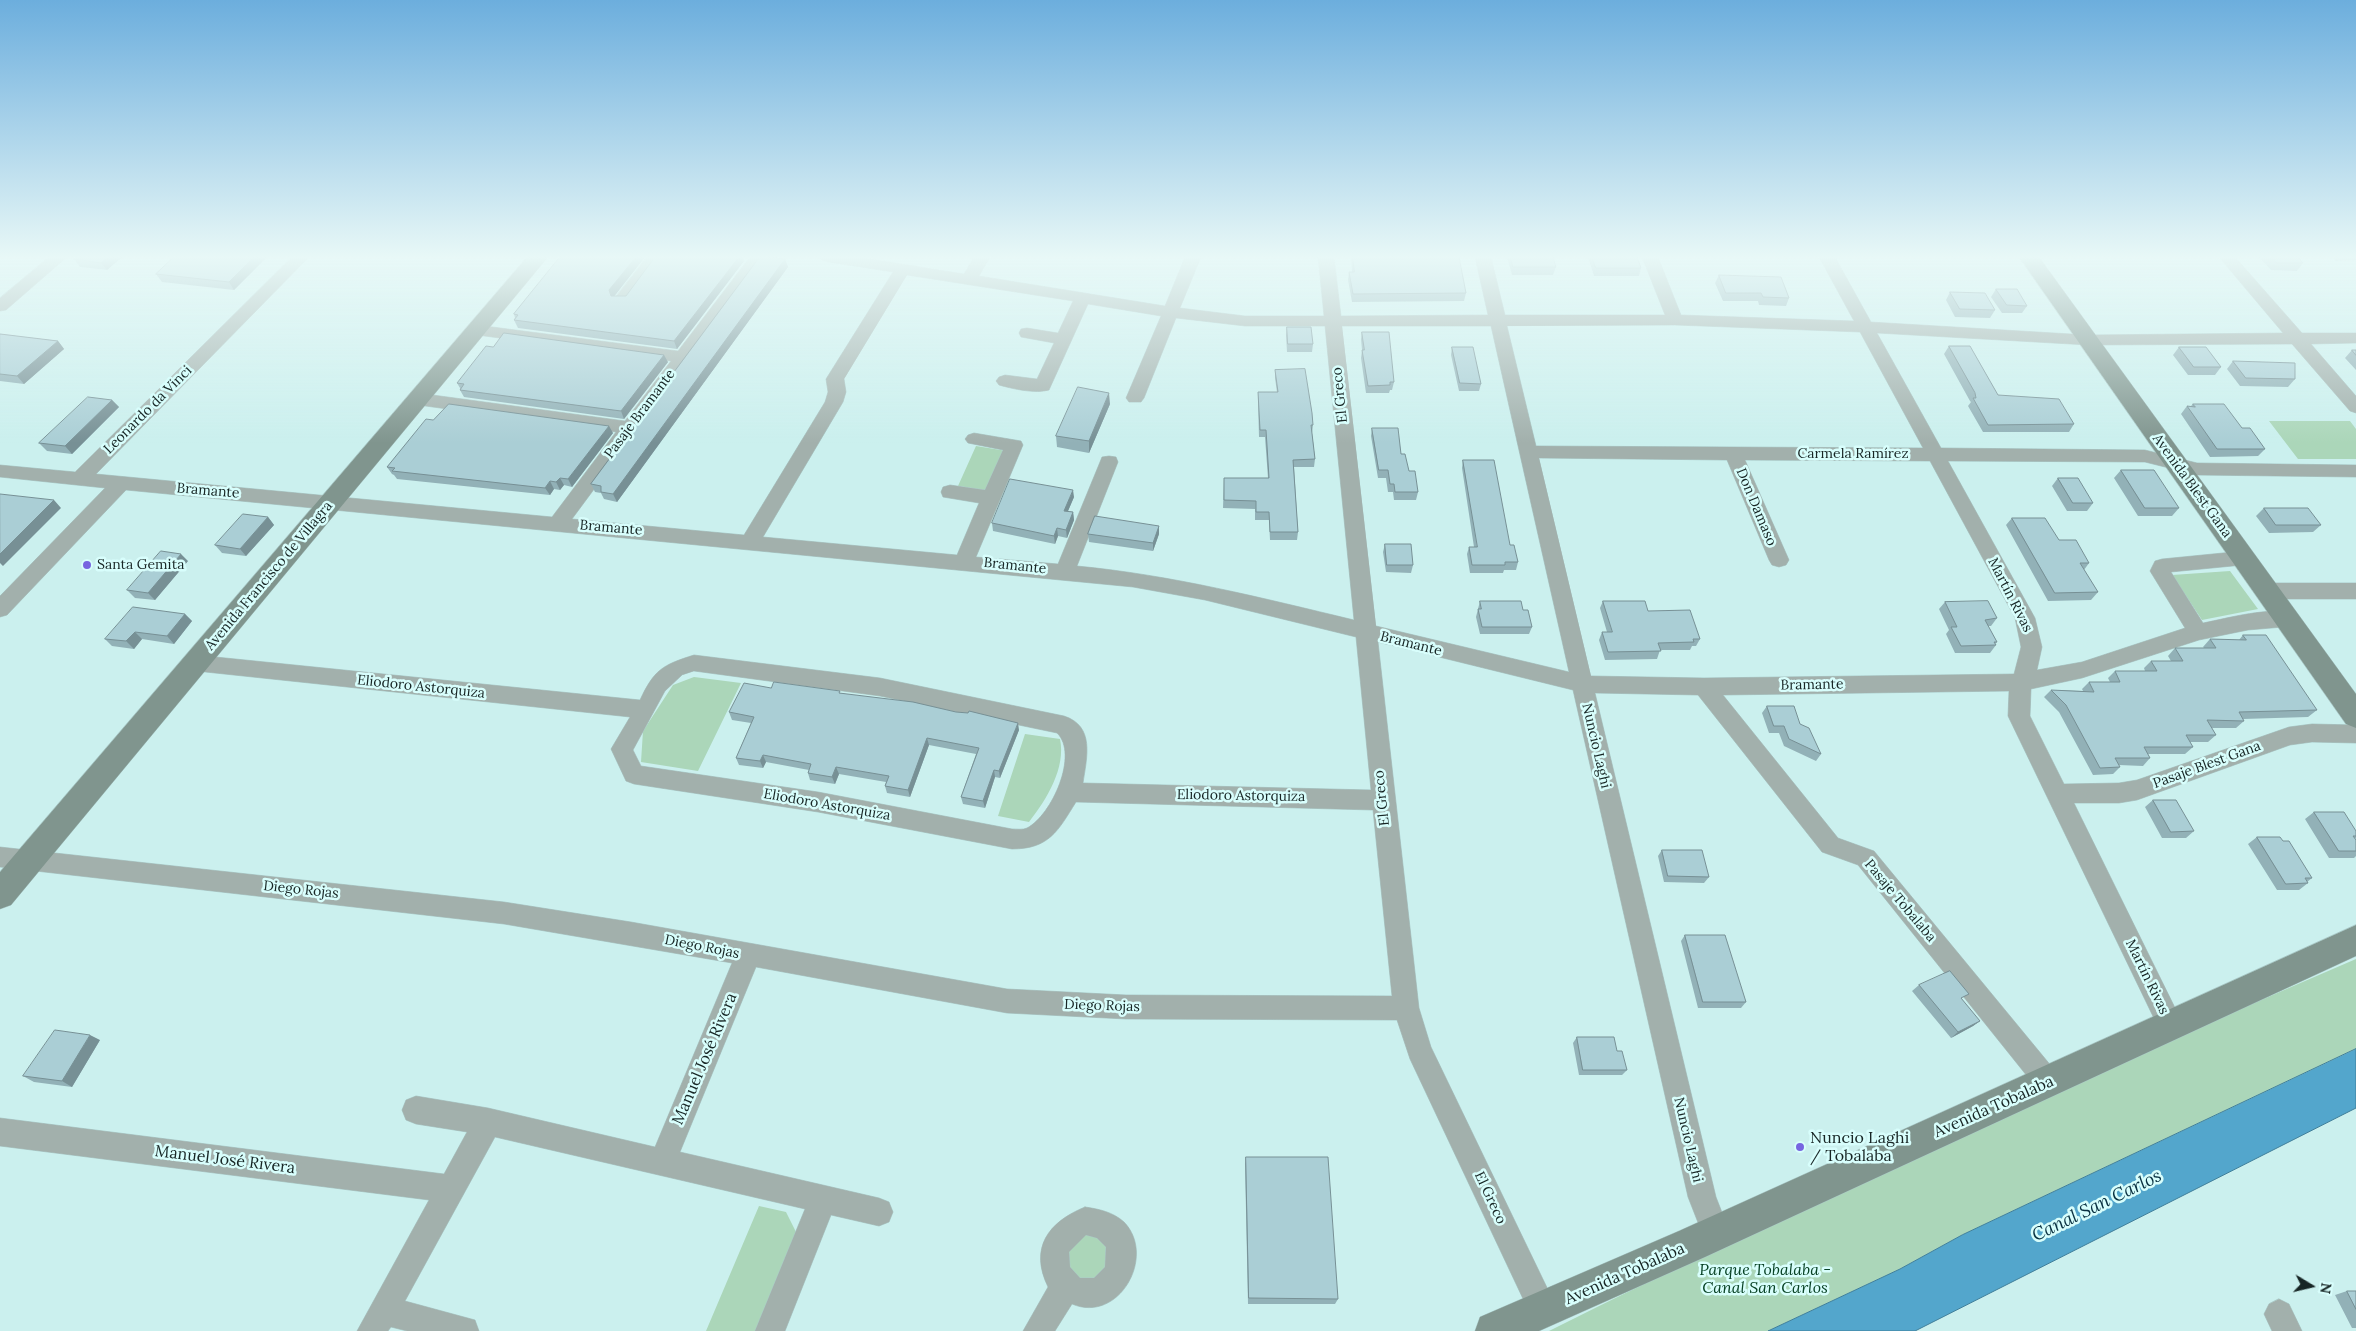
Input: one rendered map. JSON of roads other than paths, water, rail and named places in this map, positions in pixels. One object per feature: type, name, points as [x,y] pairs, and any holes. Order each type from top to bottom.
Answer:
[{"type":"street","name":"Leonardo da Vinci","points":[[80,478],[239,319]]},
{"type":"street","name":"Avenida Francisco de Villagra","points":[[0,895],[486,319]]},
{"type":"street","name":"Pasaje Bramante","points":[[558,523],[711,319]]},
{"type":"street","points":[[750,541],[834,402],[837,392],[835,379],[872,319]]},
{"type":"street","points":[[1005,381],[1043,386],[1073,319]]},
{"type":"street","points":[[1135,398],[1167,319]]},
{"type":"street","points":[[1229,319],[1245,321],[1675,320],[1865,327],[2088,340],[2356,338]]},
{"type":"street","name":"Martín Rivas","points":[[1861,319],[2029,630],[2033,651],[2021,682],[2017,702],[2019,716],[2172,1026]]},
{"type":"street","name":"Avenida Blest Gana","points":[[2073,319],[2356,716]]},
{"type":"street","points":[[2281,319],[2356,407]]},
{"type":"street","name":"Nuncio Laghi","points":[[1497,320],[1702,1197],[1716,1233]]},
{"type":"street","name":"El Greco","points":[[1332,321],[1406,1008],[1419,1050],[1543,1310]]},
{"type":"street","points":[[477,330],[683,356]]},
{"type":"street","points":[[1027,333],[1064,339]]},
{"type":"street","points":[[418,399],[630,428]]},
{"type":"street","points":[[964,562],[1014,445],[974,439]]},
{"type":"street","name":"Carmela Ramírez","points":[[1528,452],[2145,456],[2176,464]]},
{"type":"street","name":"Don Damaso","points":[[1733,453],[1779,560]]},
{"type":"street","points":[[1065,571],[1109,462]]},
{"type":"street","points":[[2176,464],[2197,470],[2356,471]]},
{"type":"street","name":"Bramante","points":[[0,471],[1065,571],[1169,584],[1582,684],[1704,687],[2021,682]]},
{"type":"street","points":[[0,609],[122,482]]},
{"type":"street","points":[[950,492],[992,498]]},
{"type":"street","points":[[2198,632],[2160,571],[2162,566],[2243,558]]},
{"type":"street","points":[[2267,591],[2356,591]]},
{"type":"street","points":[[2021,682],[2082,670],[2198,632],[2248,622],[2288,620]]},
{"type":"street","name":"Eliodoro Astorquiza","points":[[694,662],[880,687],[1064,725],[1075,736],[1077,749],[1070,792],[1049,825],[1030,839],[1012,839],[818,802],[634,774],[622,749],[646,710],[657,686],[676,669],[694,662]]},
{"type":"street","name":"Eliodoro Astorquiza","points":[[196,663],[646,710]]},
{"type":"street","name":"Pasaje Tobalaba","points":[[1704,687],[1830,845],[1866,858],[2048,1082]]},
{"type":"street","name":"Pasaje Blest Gana","points":[[2057,794],[2118,793],[2137,790],[2289,736],[2312,733],[2356,734]]},
{"type":"street","name":"Eliodoro Astorquiza","points":[[1070,792],[1383,800]]},
{"type":"street","name":"Diego Rojas","points":[[0,856],[504,913],[630,933],[971,996],[1043,1004],[1126,1007],[1406,1008]]},
{"type":"street","name":"Avenida Tobalaba","points":[[1494,1331],[1716,1233],[2172,1026],[2356,940]]},
{"type":"street","name":"Manuel José Rivera","points":[[662,1162],[748,956]]},
{"type":"street","points":[[416,1110],[488,1122],[822,1201],[879,1212]]},
{"type":"street","points":[[464,1331],[378,1321],[488,1122]]},
{"type":"street","name":"Manuel José Rivera","points":[[0,1132],[451,1189]]},
{"type":"street","points":[[770,1331],[822,1201]]},
{"type":"street","points":[[1038,1331],[1066,1286]]},
{"type":"water","name":"Canal San Carlos","points":[[2356,1049],[2356,1108],[1915,1331],[1768,1331],[1900,1269],[1962,1235]]},
{"type":"place","name":"Santa Gemita","points":[[87,565]]},
{"type":"place","name":"Nuncio Laghi / Tobalaba","points":[[1800,1147]]},
{"type":"park label","name":"Parque Tobalaba - Canal San Carlos","points":[[1765,1279]]}]
